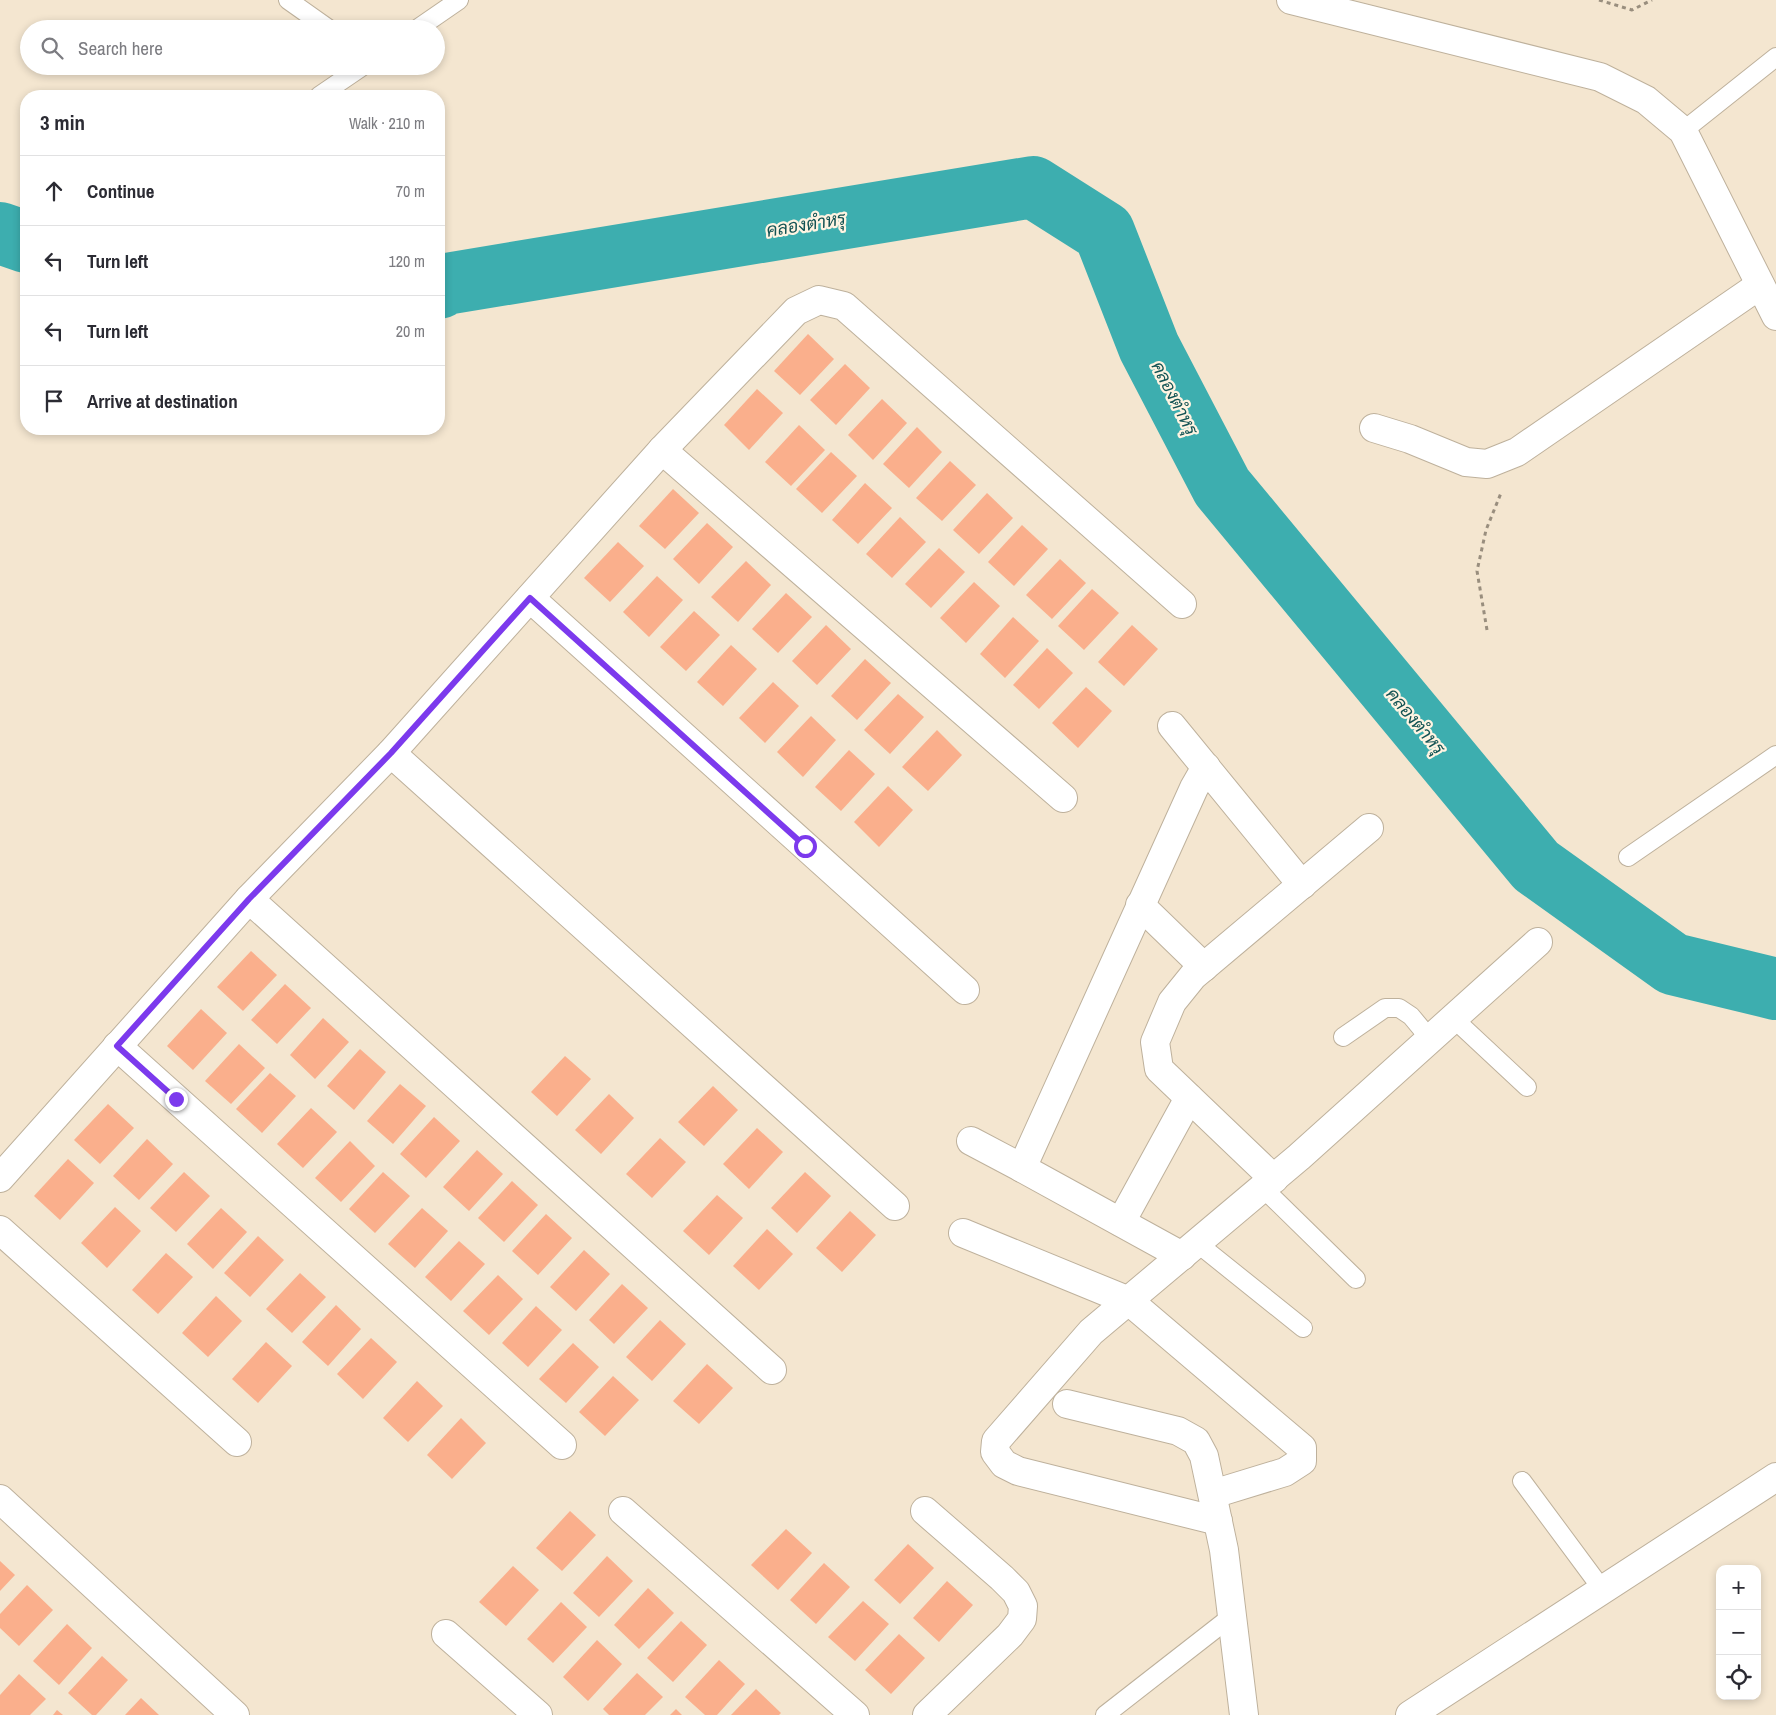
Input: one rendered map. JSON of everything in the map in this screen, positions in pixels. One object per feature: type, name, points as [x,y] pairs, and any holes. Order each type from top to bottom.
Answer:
[{"type":"street","points":[[1291,0],[1600,77],[1646,100],[1683,131],[1776,316]]},
{"type":"street","points":[[1374,428],[1410,439],[1466,462],[1487,464],[1517,452],[1760,285]]},
{"type":"street","points":[[0,1178],[249,899],[391,753],[662,450],[796,311],[819,300],[844,306],[1182,604]]},
{"type":"street","points":[[662,450],[1063,798]]},
{"type":"street","points":[[530,598],[965,990]]},
{"type":"street","points":[[1172,726],[1302,885]]},
{"type":"street","points":[[391,753],[895,1206]]},
{"type":"street","points":[[1022,1168],[1140,905],[1194,788],[1206,767]]},
{"type":"street","points":[[1269,1183],[1159,1068],[1155,1042],[1172,1002],[1193,976],[1369,828]]},
{"type":"street","points":[[249,899],[772,1370]]},
{"type":"street","points":[[1140,905],[1204,968]]},
{"type":"street","points":[[1218,1521],[1018,1472],[1004,1464],[995,1452],[996,1441],[1091,1332],[1269,1183],[1538,942]]},
{"type":"street","points":[[117,1046],[562,1445]]},
{"type":"street","points":[[1121,1222],[1189,1098]]},
{"type":"street","points":[[972,1141],[1121,1222],[1190,1250]]},
{"type":"street","points":[[0,1230],[237,1442]]},
{"type":"street","points":[[963,1233],[1129,1301],[1302,1448],[1302,1461],[1286,1472],[1213,1494]]},
{"type":"street","points":[[1067,1404],[1178,1431],[1196,1441],[1204,1456],[1224,1550],[1244,1715]]},
{"type":"street","points":[[1410,1715],[1776,1477]]},
{"type":"street","points":[[0,1499],[235,1715]]},
{"type":"street","points":[[623,1511],[855,1715]]},
{"type":"street","points":[[925,1511],[1002,1578],[1016,1592],[1023,1606],[1022,1619],[1010,1635],[927,1715]]},
{"type":"street","points":[[446,1634],[538,1715]]},
{"type":"lane","points":[[288,0],[316,20]]},
{"type":"lane","points":[[430,20],[459,0]]},
{"type":"lane","points":[[1683,131],[1776,57]]},
{"type":"lane","points":[[328,90],[349,75]]},
{"type":"lane","points":[[1628,857],[1776,755]]},
{"type":"lane","points":[[1343,1037],[1385,1008],[1399,1008],[1411,1016],[1430,1039]]},
{"type":"lane","points":[[1454,1018],[1527,1087]]},
{"type":"lane","points":[[1269,1183],[1356,1279]]},
{"type":"lane","points":[[1190,1250],[1302,1328]]},
{"type":"lane","points":[[1522,1481],[1602,1589]]},
{"type":"lane","points":[[1105,1715],[1232,1616]]},
{"type":"path","points":[[1599,0],[1632,10],[1652,0]]},
{"type":"path","points":[[1487,630],[1477,571],[1486,530],[1517,452]]},
{"type":"building","points":[[808,334],[834,359],[800,395],[774,371]]},
{"type":"building","points":[[845,364],[870,388],[836,425],[810,400]]},
{"type":"building","points":[[757,389],[783,413],[749,450],[724,425]]},
{"type":"building","points":[[882,399],[907,423],[873,460],[848,435]]},
{"type":"building","points":[[799,425],[825,450],[791,486],[765,462]]},
{"type":"building","points":[[917,427],[942,452],[909,488],[883,464]]},
{"type":"building","points":[[831,452],[857,476],[822,513],[796,489]]},
{"type":"building","points":[[950,461],[976,485],[942,521],[916,498]]},
{"type":"building","points":[[865,483],[892,508],[858,544],[832,520]]},
{"type":"building","points":[[673,489],[699,513],[665,549],[639,526]]},
{"type":"building","points":[[987,493],[1013,518],[979,554],[953,530]]},
{"type":"building","points":[[900,517],[926,542],[892,578],[866,554]]},
{"type":"building","points":[[707,523],[733,547],[699,584],[673,559]]},
{"type":"building","points":[[1022,525],[1048,549],[1014,586],[988,562]]},
{"type":"building","points":[[618,542],[644,566],[610,602],[584,578]]},
{"type":"building","points":[[939,548],[965,572],[931,608],[905,584]]},
{"type":"building","points":[[1060,559],[1086,583],[1052,619],[1026,595]]},
{"type":"building","points":[[746,561],[771,585],[738,622],[711,597]]},
{"type":"building","points":[[657,576],[683,600],[649,637],[623,612]]},
{"type":"building","points":[[974,582],[1000,606],[966,643],[940,618]]},
{"type":"building","points":[[1092,589],[1119,613],[1084,650],[1058,626]]},
{"type":"building","points":[[786,593],[812,617],[778,653],[752,629]]},
{"type":"building","points":[[694,611],[720,635],[686,671],[660,647]]},
{"type":"building","points":[[1013,617],[1039,641],[1005,678],[980,654]]},
{"type":"building","points":[[826,625],[851,649],[817,685],[792,661]]},
{"type":"building","points":[[1132,625],[1158,649],[1124,686],[1098,662]]},
{"type":"building","points":[[731,645],[757,669],[723,706],[697,682]]},
{"type":"building","points":[[1047,648],[1073,673],[1039,709],[1013,685]]},
{"type":"building","points":[[865,659],[891,683],[857,720],[831,696]]},
{"type":"building","points":[[773,682],[799,706],[765,743],[739,718]]},
{"type":"building","points":[[1086,687],[1112,711],[1078,748],[1052,723]]},
{"type":"building","points":[[898,694],[924,717],[890,754],[864,730]]},
{"type":"building","points":[[811,716],[836,740],[803,777],[777,752]]},
{"type":"building","points":[[937,730],[962,755],[928,791],[902,767]]},
{"type":"building","points":[[849,750],[875,774],[841,811],[815,787]]},
{"type":"building","points":[[888,786],[913,810],[879,847],[854,822]]},
{"type":"building","points":[[251,951],[277,975],[243,1011],[217,987]]},
{"type":"building","points":[[285,984],[311,1008],[277,1044],[251,1020]]},
{"type":"building","points":[[201,1009],[227,1033],[193,1070],[167,1046]]},
{"type":"building","points":[[323,1018],[349,1042],[315,1079],[290,1055]]},
{"type":"building","points":[[239,1044],[265,1068],[231,1104],[205,1081]]},
{"type":"building","points":[[360,1049],[386,1072],[354,1110],[327,1086]]},
{"type":"building","points":[[565,1056],[591,1079],[557,1116],[531,1092]]},
{"type":"building","points":[[270,1073],[296,1096],[262,1133],[236,1109]]},
{"type":"building","points":[[400,1084],[426,1106],[393,1144],[367,1121]]},
{"type":"building","points":[[713,1086],[738,1110],[704,1146],[678,1122]]},
{"type":"building","points":[[609,1094],[634,1118],[601,1154],[575,1130]]},
{"type":"building","points":[[108,1104],[134,1128],[100,1164],[74,1140]]},
{"type":"building","points":[[311,1108],[337,1132],[303,1168],[277,1144]]},
{"type":"building","points":[[434,1117],[460,1141],[426,1178],[400,1154]]},
{"type":"building","points":[[757,1128],[783,1152],[749,1189],[723,1164]]},
{"type":"building","points":[[660,1138],[686,1162],[652,1198],[626,1174]]},
{"type":"building","points":[[147,1139],[173,1164],[139,1200],[113,1176]]},
{"type":"building","points":[[350,1141],[375,1166],[341,1202],[315,1178]]},
{"type":"building","points":[[477,1150],[503,1174],[469,1211],[443,1187]]},
{"type":"building","points":[[68,1159],[94,1183],[60,1220],[34,1196]]},
{"type":"building","points":[[184,1172],[210,1196],[176,1232],[150,1208]]},
{"type":"building","points":[[383,1172],[410,1196],[375,1233],[349,1209]]},
{"type":"building","points":[[805,1172],[831,1196],[797,1233],[771,1208]]},
{"type":"building","points":[[512,1181],[538,1205],[504,1242],[478,1218]]},
{"type":"building","points":[[717,1195],[743,1218],[709,1255],[683,1231]]},
{"type":"building","points":[[115,1207],[141,1231],[107,1268],[81,1243]]},
{"type":"building","points":[[221,1208],[247,1232],[213,1269],[187,1244]]},
{"type":"building","points":[[422,1208],[448,1231],[415,1268],[388,1244]]},
{"type":"building","points":[[850,1211],[876,1235],[842,1272],[816,1248]]},
{"type":"building","points":[[546,1214],[572,1238],[538,1275],[512,1251]]},
{"type":"building","points":[[767,1229],[793,1254],[759,1290],[733,1266]]},
{"type":"building","points":[[258,1236],[284,1260],[250,1297],[224,1273]]},
{"type":"building","points":[[459,1241],[485,1264],[451,1301],[425,1277]]},
{"type":"building","points":[[584,1250],[610,1274],[576,1311],[550,1287]]},
{"type":"building","points":[[166,1253],[193,1277],[158,1314],[132,1290]]},
{"type":"building","points":[[300,1273],[326,1297],[292,1333],[266,1309]]},
{"type":"building","points":[[498,1275],[523,1299],[489,1335],[463,1311]]},
{"type":"building","points":[[622,1284],[648,1308],[614,1344],[589,1320]]},
{"type":"building","points":[[216,1296],[242,1321],[208,1357],[182,1333]]},
{"type":"building","points":[[336,1305],[361,1329],[328,1366],[302,1342]]},
{"type":"building","points":[[536,1306],[562,1330],[528,1367],[502,1343]]},
{"type":"building","points":[[660,1320],[686,1344],[652,1381],[626,1357]]},
{"type":"building","points":[[371,1338],[397,1362],[363,1399],[337,1374]]},
{"type":"building","points":[[266,1342],[292,1366],[258,1403],[232,1379]]},
{"type":"building","points":[[573,1343],[599,1367],[566,1403],[539,1379]]},
{"type":"building","points":[[707,1364],[733,1388],[699,1424],[673,1401]]},
{"type":"building","points":[[613,1376],[639,1400],[605,1436],[579,1412]]},
{"type":"building","points":[[417,1381],[443,1406],[408,1442],[383,1418]]},
{"type":"building","points":[[461,1418],[486,1443],[452,1479],[427,1455]]},
{"type":"building","points":[[570,1511],[596,1535],[562,1571],[536,1548]]},
{"type":"building","points":[[786,1529],[812,1553],[778,1590],[751,1565]]},
{"type":"building","points":[[908,1544],[934,1568],[900,1604],[874,1580]]},
{"type":"building","points":[[607,1556],[633,1581],[599,1617],[573,1593]]},
{"type":"building","points":[[0,1561],[15,1575],[0,1591]]},
{"type":"building","points":[[824,1563],[850,1587],[816,1624],[790,1600]]},
{"type":"building","points":[[513,1566],[539,1590],[506,1626],[479,1602]]},
{"type":"building","points":[[947,1581],[973,1605],[939,1642],[913,1618]]},
{"type":"building","points":[[27,1585],[53,1610],[19,1646],[0,1628],[0,1614]]},
{"type":"building","points":[[648,1588],[674,1613],[639,1649],[614,1625]]},
{"type":"building","points":[[863,1601],[889,1624],[855,1661],[828,1637]]},
{"type":"building","points":[[561,1602],[587,1627],[553,1663],[527,1639]]},
{"type":"building","points":[[681,1621],[707,1645],[673,1682],[647,1658]]},
{"type":"building","points":[[67,1624],[92,1648],[59,1685],[33,1661]]},
{"type":"building","points":[[899,1634],[925,1658],[891,1694],[865,1670]]},
{"type":"building","points":[[597,1640],[622,1664],[588,1701],[563,1677]]},
{"type":"building","points":[[102,1656],[128,1680],[96,1715],[92,1715],[68,1693]]},
{"type":"building","points":[[719,1660],[745,1684],[717,1715],[705,1715],[685,1697]]},
{"type":"building","points":[[637,1673],[663,1697],[645,1715],[609,1715],[603,1709]]},
{"type":"building","points":[[19,1674],[46,1699],[30,1715],[0,1715],[0,1695]]},
{"type":"building","points":[[756,1689],[781,1713],[779,1715],[731,1715]]},
{"type":"building","points":[[141,1698],[159,1715],[125,1715]]},
{"type":"building","points":[[676,1709],[682,1715],[670,1715]]},
{"type":"building","points":[[57,1710],[63,1715],[53,1715]]},
{"type":"waterway","name":"คลองตำหรุ","points":[[445,285],[1033,187],[1104,232],[1149,347],[1222,487],[1536,866],[1673,964],[1776,989]]},
{"type":"waterway","name":"คลองตำหรุ","points":[[0,233],[20,240]]},
{"type":"route","points":[[176,1099],[117,1046],[249,899],[391,753],[530,598],[805,846]]}]
